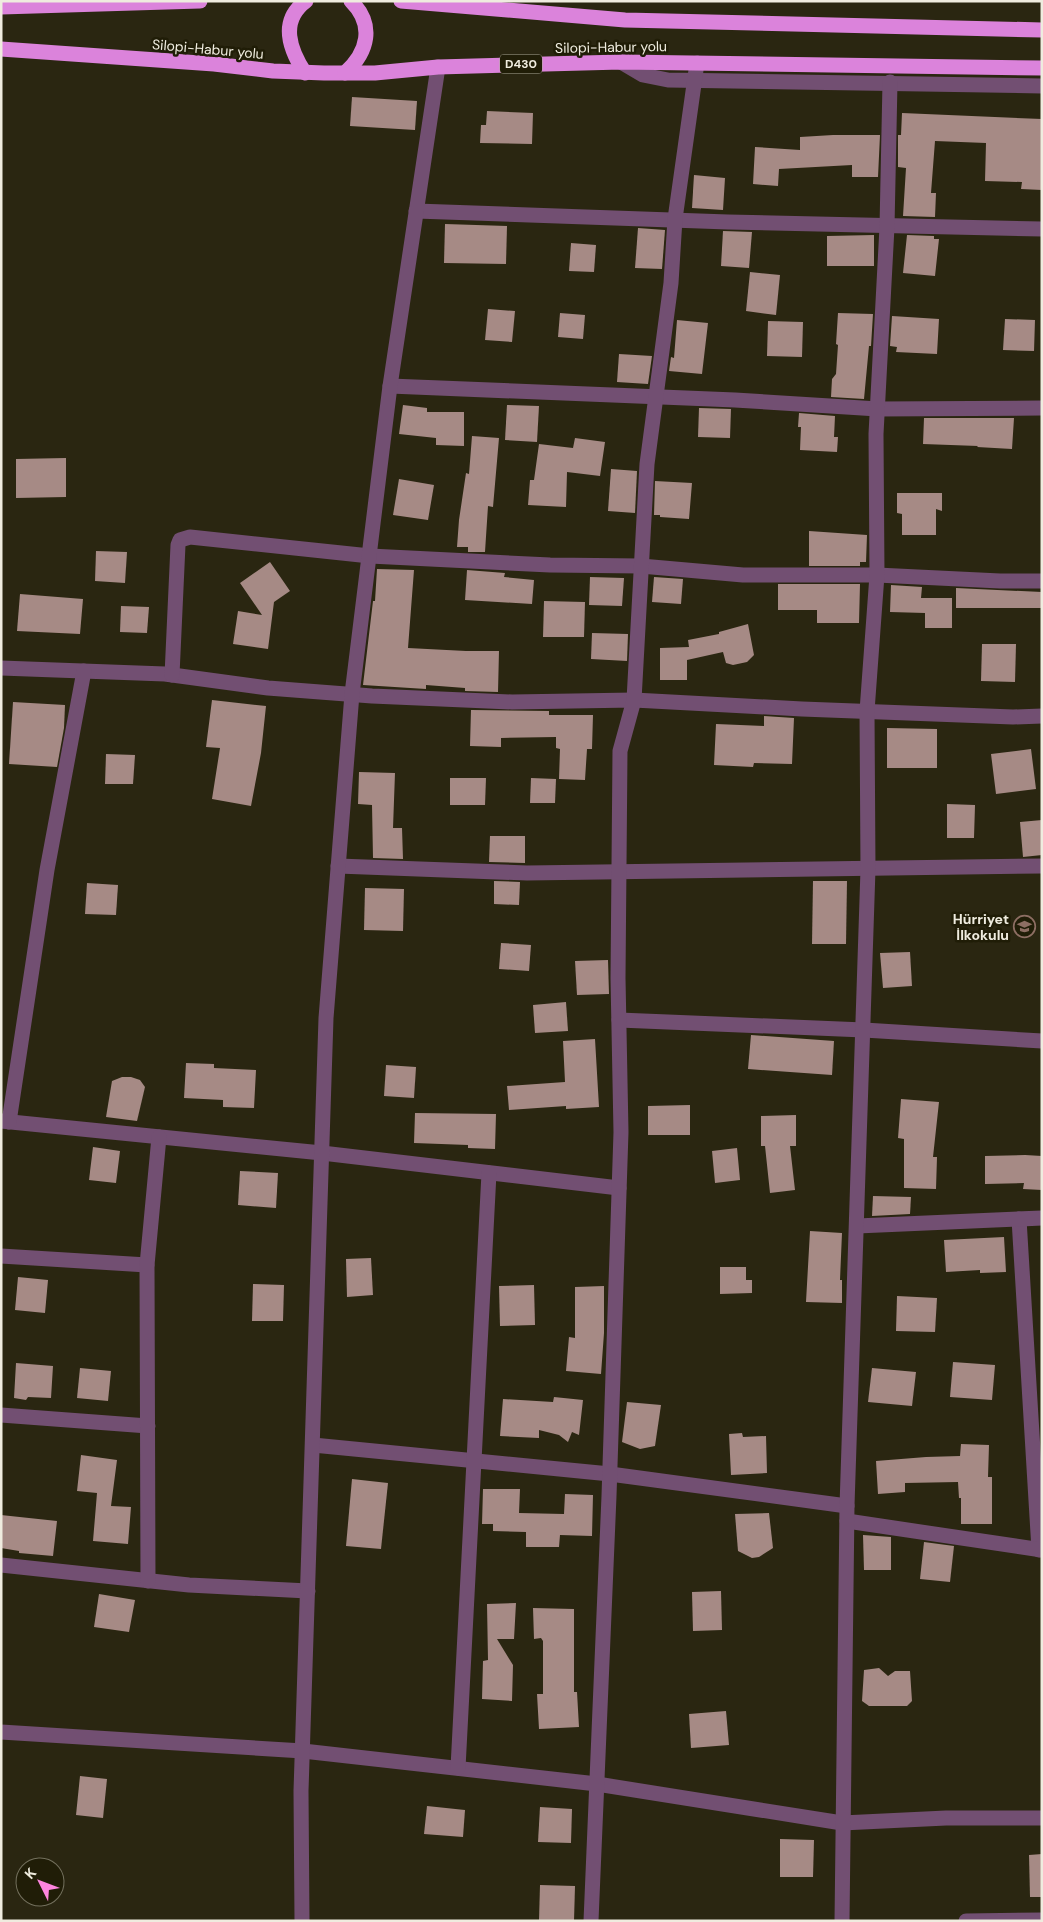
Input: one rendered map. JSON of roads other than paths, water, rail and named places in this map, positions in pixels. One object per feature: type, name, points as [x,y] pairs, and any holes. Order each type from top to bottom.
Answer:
[{"type":"highway","points":[[1,7],[200,1]]},
{"type":"highway","points":[[305,73],[291,47],[289,36],[295,13],[306,1]]},
{"type":"highway","points":[[345,73],[360,57],[366,36],[362,15],[351,1]]},
{"type":"highway","points":[[401,1],[626,20],[1042,30]]},
{"type":"highway","name":"Silopi-Habur yolu","points":[[1,49],[305,73],[374,73],[438,67],[621,62],[1042,68]]},
{"type":"street","points":[[621,62],[643,75],[655,78],[1042,86]]},
{"type":"street","points":[[591,1921],[610,1474],[621,1132],[619,1020],[620,751],[634,700],[647,464],[671,283],[675,219],[697,63]]},
{"type":"street","points":[[302,1921],[303,1751],[326,1018],[352,694],[390,386],[438,67]]},
{"type":"street","points":[[842,1921],[847,1506],[868,870],[867,711],[877,575],[876,434],[887,226],[890,82]]},
{"type":"street","points":[[416,211],[728,222],[1042,229]]},
{"type":"street","points":[[390,386],[735,400],[878,408],[1042,408]]},
{"type":"street","points":[[172,675],[178,545],[180,540],[190,537],[370,556],[550,565],[641,566],[743,575],[877,575],[1000,581],[1042,581]]},
{"type":"street","points":[[1,668],[172,675],[268,688],[512,702],[634,700],[802,709],[1012,717],[1042,716]]},
{"type":"street","points":[[84,670],[47,870],[5,1121],[322,1153],[619,1188]]},
{"type":"street","points":[[338,866],[527,873],[868,870],[1042,866]]},
{"type":"street","points":[[619,1020],[864,1030],[1042,1042]]},
{"type":"street","points":[[148,1581],[148,1265],[158,1137]]},
{"type":"street","points":[[458,1768],[489,1173]]},
{"type":"street","points":[[857,1226],[1042,1218]]},
{"type":"street","points":[[847,1521],[1040,1550],[1019,1219]]},
{"type":"street","points":[[1,1256],[148,1265]]},
{"type":"street","points":[[1,1415],[148,1426]]},
{"type":"street","points":[[313,1445],[610,1474],[847,1506]]},
{"type":"street","points":[[1,1565],[189,1585],[308,1591]]},
{"type":"street","points":[[1,1732],[303,1751],[597,1784],[842,1823],[946,1818],[1042,1818]]},
{"type":"street","points":[[966,1921],[1042,1920]]},
{"type":"place","name":"Hürriyet İlkokulu","points":[[1025,927]]}]
